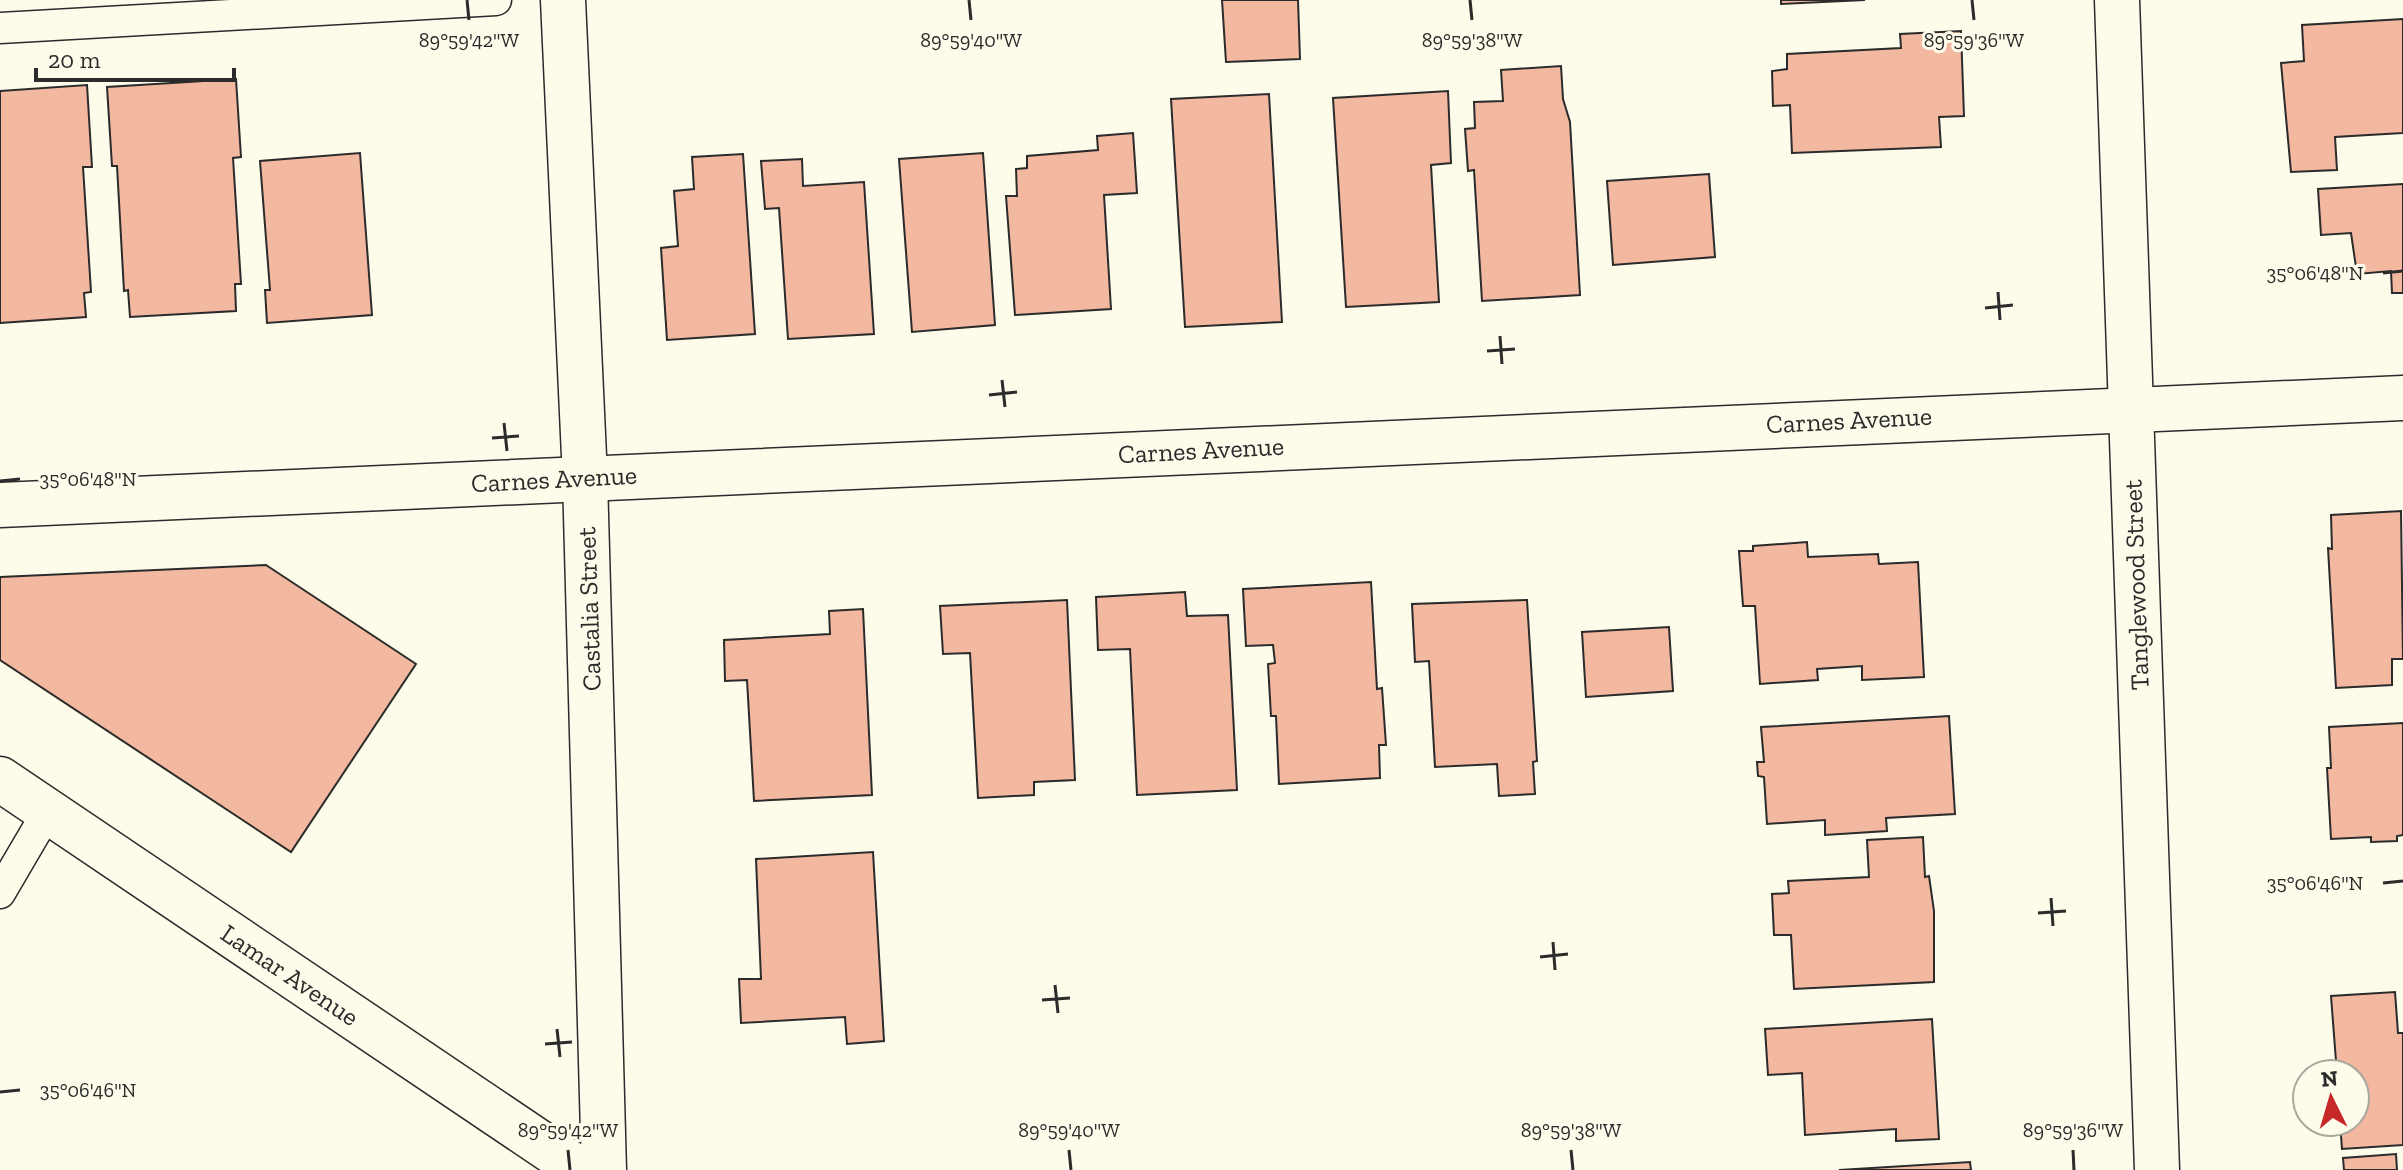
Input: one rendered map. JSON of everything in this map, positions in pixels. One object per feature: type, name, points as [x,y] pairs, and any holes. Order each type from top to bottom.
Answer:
[{"type":"street","name":"Castalia Street","points":[[563,0],[585,478],[604,1170]]},
{"type":"street","name":"Tanglewood Street","points":[[2117,0],[2157,1170]]},
{"type":"street","name":"Carnes Avenue","points":[[0,505],[2130,407],[2403,398]]},
{"type":"street","name":"Lamar Avenue","points":[[0,779],[580,1170]]},
{"type":"lane","points":[[0,28],[496,0]]},
{"type":"lane","points":[[0,893],[48,811]]},
{"type":"building","points":[[1222,0],[1298,0],[1300,59],[1226,62]]},
{"type":"building","points":[[1781,0],[1865,0],[1781,4]]},
{"type":"building","points":[[2403,19],[2403,133],[2335,137],[2337,170],[2291,172],[2281,63],[2304,61],[2302,25]]},
{"type":"building","points":[[1961,31],[1964,116],[1939,117],[1941,147],[1792,153],[1790,105],[1773,106],[1772,71],[1787,69],[1787,54],[1901,48],[1900,34]]},
{"type":"building","points":[[1561,66],[1563,99],[1570,122],[1580,295],[1482,301],[1474,170],[1468,171],[1465,129],[1475,128],[1474,102],[1503,101],[1501,70]]},
{"type":"building","points":[[236,79],[241,157],[233,158],[241,284],[235,284],[236,311],[130,317],[128,290],[124,291],[117,166],[112,166],[107,87]]},
{"type":"building","points":[[87,85],[92,167],[83,167],[91,292],[84,293],[86,317],[0,323],[0,91]]},
{"type":"building","points":[[1448,91],[1451,163],[1431,165],[1439,302],[1346,307],[1333,98]]},
{"type":"building","points":[[1269,94],[1282,322],[1185,327],[1171,99]]},
{"type":"building","points":[[1133,133],[1137,193],[1104,195],[1111,309],[1015,315],[1006,196],[1017,196],[1016,169],[1027,168],[1027,156],[1098,150],[1097,136]]},
{"type":"building","points":[[360,153],[372,315],[267,323],[265,290],[270,290],[260,161]]},
{"type":"building","points":[[983,153],[995,325],[912,332],[899,159]]},
{"type":"building","points":[[743,154],[755,334],[667,340],[661,248],[678,246],[674,191],[694,189],[692,157]]},
{"type":"building","points":[[802,159],[803,186],[864,182],[874,334],[788,339],[779,208],[765,209],[761,161]]},
{"type":"building","points":[[1709,174],[1715,257],[1613,265],[1607,181]]},
{"type":"building","points":[[2403,184],[2403,293],[2392,293],[2391,271],[2357,274],[2351,233],[2321,235],[2318,189]]},
{"type":"building","points":[[2401,511],[2403,659],[2392,659],[2392,685],[2336,688],[2328,548],[2332,549],[2331,515]]},
{"type":"building","points":[[1807,542],[1808,557],[1878,554],[1879,564],[1918,562],[1924,677],[1862,680],[1862,666],[1817,669],[1818,680],[1760,684],[1755,606],[1743,606],[1739,551],[1753,551],[1753,546]]},
{"type":"building","points":[[266,565],[416,664],[291,852],[0,660],[0,577]]},
{"type":"building","points":[[1371,582],[1377,689],[1382,688],[1386,745],[1379,745],[1380,778],[1279,784],[1276,716],[1271,716],[1268,664],[1275,663],[1273,645],[1246,646],[1243,589]]},
{"type":"building","points":[[1185,592],[1187,616],[1228,615],[1237,790],[1137,795],[1130,649],[1098,650],[1096,597]]},
{"type":"building","points":[[1067,600],[1075,780],[1034,782],[1034,795],[978,798],[970,653],[943,654],[940,606]]},
{"type":"building","points":[[1527,600],[1537,761],[1533,762],[1535,794],[1499,796],[1497,764],[1435,767],[1429,661],[1415,662],[1412,604]]},
{"type":"building","points":[[863,609],[872,795],[754,801],[747,680],[725,681],[724,640],[830,634],[829,611]]},
{"type":"building","points":[[1669,627],[1673,691],[1586,697],[1582,632]]},
{"type":"building","points":[[1949,716],[1955,814],[1886,818],[1887,831],[1825,835],[1825,820],[1767,824],[1764,777],[1758,776],[1757,762],[1764,762],[1761,727]]},
{"type":"building","points":[[2403,723],[2403,835],[2397,836],[2397,841],[2371,842],[2371,837],[2331,839],[2327,768],[2331,768],[2329,727]]},
{"type":"building","points":[[1923,837],[1925,877],[1929,876],[1934,911],[1934,982],[1794,989],[1791,935],[1774,935],[1772,894],[1789,893],[1788,881],[1869,877],[1867,840]]},
{"type":"building","points":[[873,852],[884,1041],[847,1044],[845,1017],[741,1023],[739,979],[761,979],[756,859]]},
{"type":"building","points":[[2395,992],[2398,1033],[2403,1033],[2403,1145],[2342,1149],[2341,1138],[2371,1138],[2371,1058],[2336,1058],[2331,996]]},
{"type":"building","points":[[1932,1019],[1939,1139],[1896,1141],[1896,1129],[1805,1135],[1802,1073],[1768,1075],[1765,1029]]},
{"type":"building","points":[[2396,1154],[2397,1170],[2344,1170],[2343,1158]]},
{"type":"building","points":[[1970,1162],[1971,1170],[1839,1170]]}]
